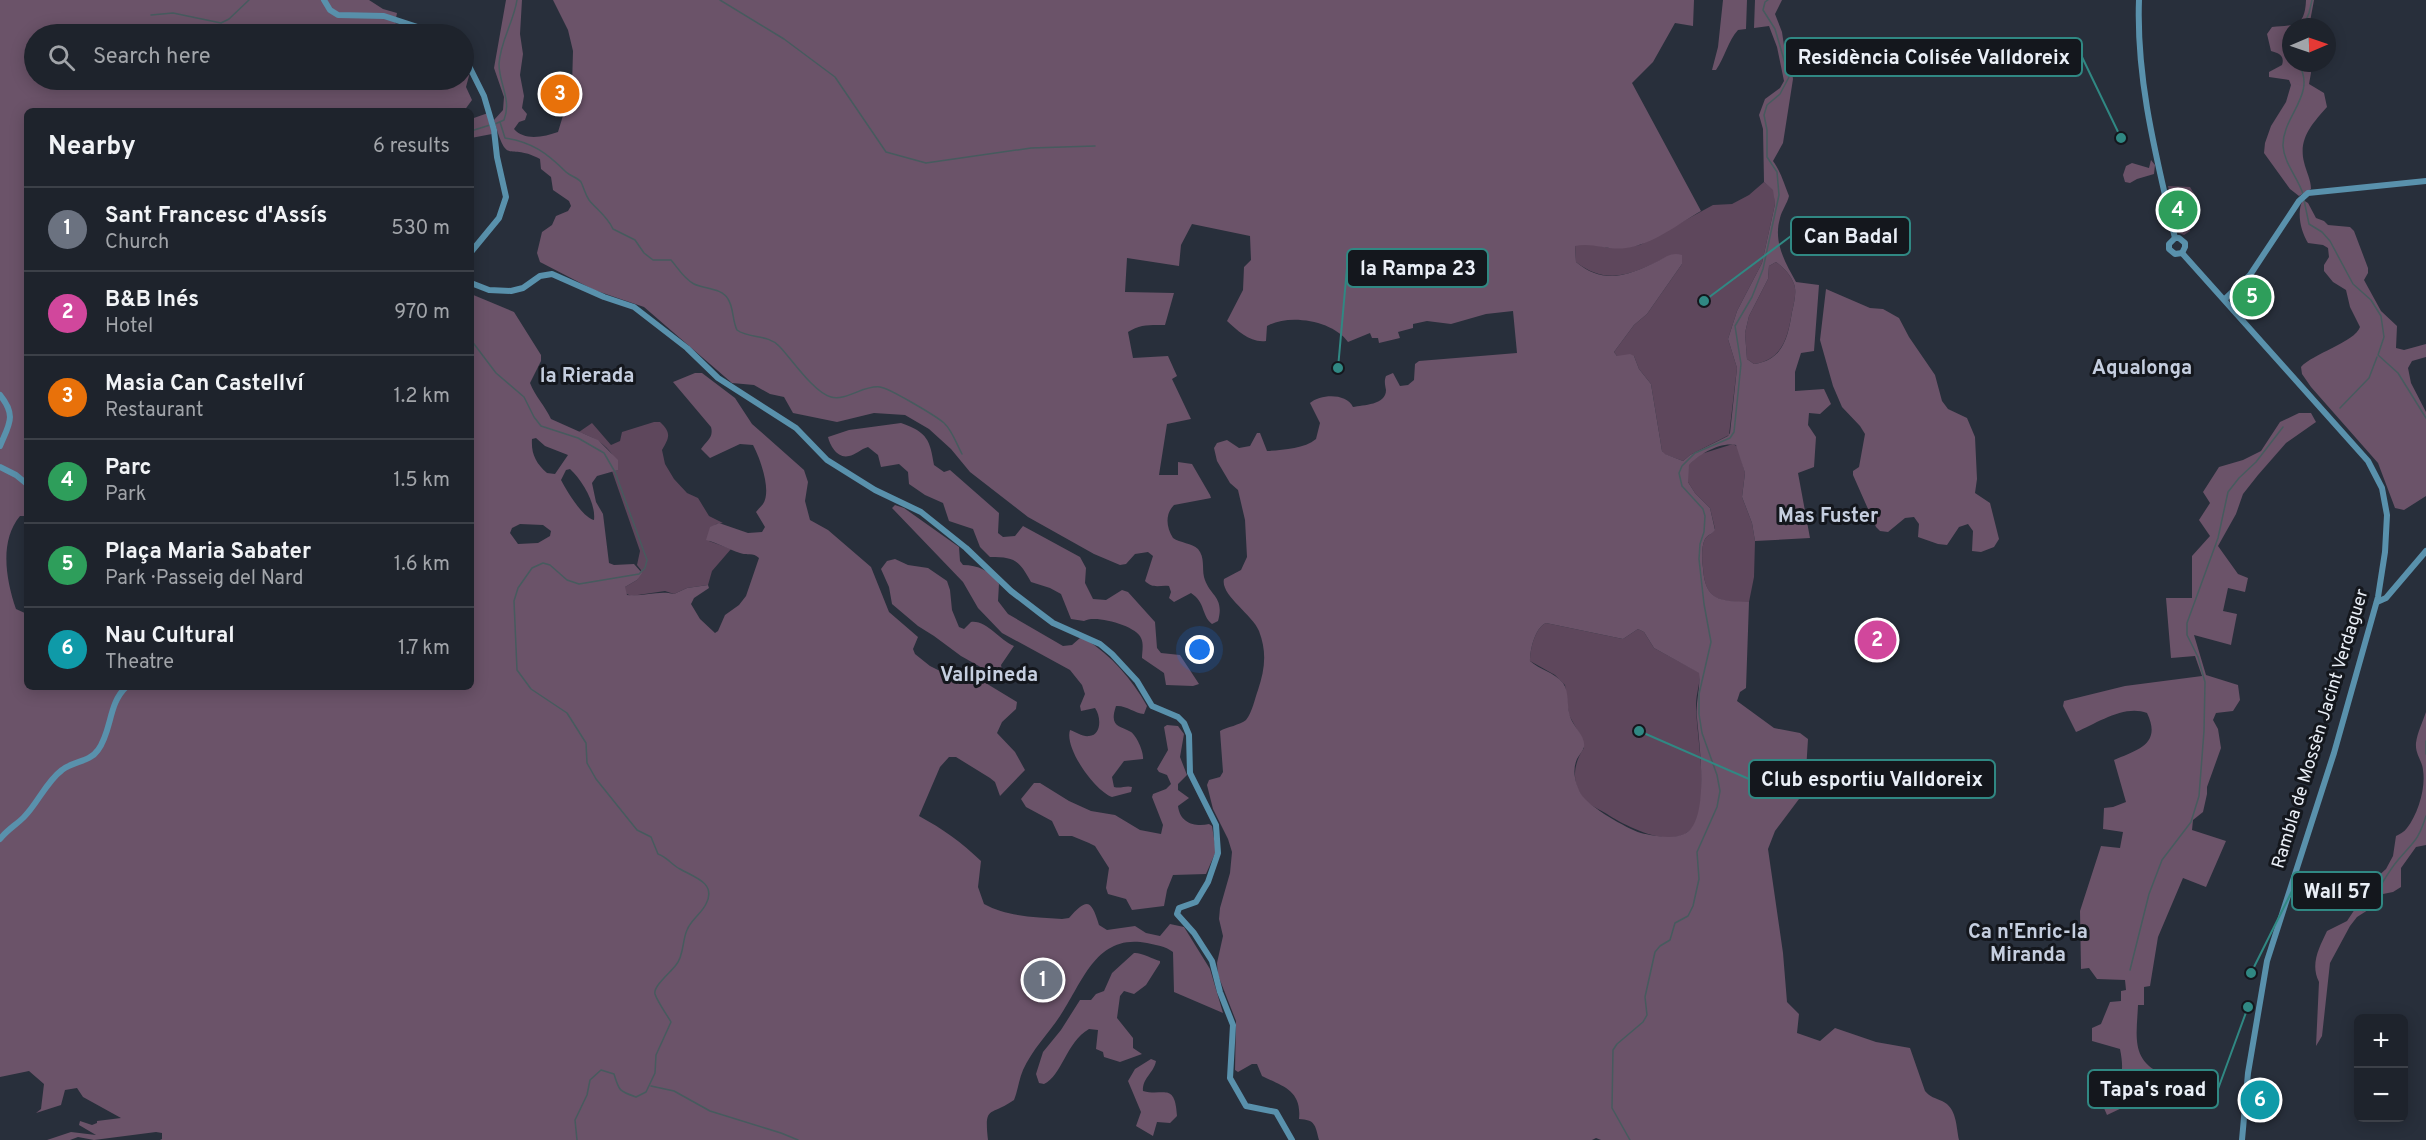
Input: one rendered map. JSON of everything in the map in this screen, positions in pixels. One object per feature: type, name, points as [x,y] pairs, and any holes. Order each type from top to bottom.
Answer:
[{"type":"street","points":[[324,0],[330,10],[338,15],[384,16],[408,24]]},
{"type":"street","points":[[2139,0],[2138,26],[2144,96],[2175,238]]},
{"type":"street","points":[[474,75],[482,90],[494,130],[506,202],[499,218],[474,248]]},
{"type":"street","points":[[2225,299],[2250,275],[2299,201],[2308,193],[2426,181]]},
{"type":"street","points":[[2175,238],[2185,243],[2185,250],[2182,253],[2175,254],[2169,249],[2170,241],[2175,238]]},
{"type":"street","name":"Rambla de Mossèn Jacint Verdaguer","points":[[2182,253],[2355,445],[2376,474],[2385,501],[2387,524],[2377,602],[2334,753],[2267,961],[2248,1075],[2242,1140]]},
{"type":"street","points":[[474,283],[489,290],[512,291],[523,288],[540,276],[552,274],[604,297],[634,307],[687,348],[718,378],[796,428],[827,460],[875,490],[921,512],[966,548],[1011,591],[1053,623],[1100,644],[1128,669],[1152,706],[1181,719],[1189,735],[1190,773],[1215,821],[1219,847],[1213,870],[1200,898],[1191,905],[1179,908],[1177,914],[1194,933],[1210,957],[1233,1025],[1234,1041],[1230,1068],[1233,1085],[1246,1106],[1276,1112],[1292,1140]]},
{"type":"street","points":[[0,395],[8,406],[11,416],[0,446]]},
{"type":"street","points":[[0,467],[24,482]]},
{"type":"street","points":[[2377,602],[2386,598],[2426,551]]},
{"type":"street","points":[[0,839],[26,815],[61,770],[73,763],[88,759],[97,752],[116,700],[124,690]]},
{"type":"shaded area","points":[[0,0],[369,0],[383,9],[397,13],[395,23],[398,24],[24,24],[24,90],[467,90],[472,100],[466,108],[24,108],[24,516],[20,516],[9,536],[6,560],[9,584],[16,609],[24,613],[24,690],[474,690],[474,295],[514,312],[541,355],[541,361],[530,383],[551,419],[598,440],[618,460],[618,470],[597,476],[592,483],[596,502],[603,514],[609,563],[634,564],[642,573],[637,580],[625,587],[627,595],[674,594],[687,588],[708,585],[709,588],[694,598],[691,604],[700,619],[715,633],[725,615],[739,605],[746,596],[759,558],[706,540],[710,527],[719,523],[748,533],[762,532],[765,527],[756,512],[763,504],[766,483],[753,445],[740,444],[710,458],[701,449],[710,437],[711,427],[673,382],[695,373],[702,373],[735,398],[752,424],[804,470],[808,482],[805,501],[810,520],[828,530],[871,567],[889,612],[918,637],[913,649],[915,654],[942,672],[948,671],[984,682],[1017,702],[1016,709],[1002,722],[997,733],[1015,752],[1025,770],[1000,796],[995,782],[990,778],[956,757],[949,757],[940,767],[919,816],[951,836],[981,861],[978,887],[984,904],[1012,914],[1062,919],[1069,918],[1080,907],[1088,904],[1099,925],[1107,930],[1135,926],[1146,933],[1160,936],[1170,924],[1184,927],[1210,969],[1223,1013],[1174,992],[1173,952],[1170,950],[1147,943],[1130,942],[1115,945],[1093,963],[1060,1016],[1031,1056],[1022,1073],[1014,1100],[988,1116],[988,1140],[160,1140],[162,1133],[156,1132],[94,1140],[78,1137],[70,1140],[47,1140],[71,1132],[96,1135],[79,1125],[80,1121],[92,1125],[97,1121],[121,1118],[83,1097],[77,1088],[65,1090],[61,1105],[36,1113],[41,1109],[44,1084],[29,1071],[0,1077]],"holes":[[[536,438],[545,446],[568,455],[555,474],[547,473],[540,466],[532,449],[532,439]],[[570,469],[587,492],[593,506],[594,520],[580,509],[561,480],[566,470]],[[520,524],[543,525],[551,531],[550,536],[538,543],[518,544],[510,533],[512,528]]]},
{"type":"shaded area","points":[[506,0],[522,0],[520,34],[523,54],[520,75],[524,96],[522,108],[527,114],[525,120],[519,122],[514,129],[523,135],[534,137],[558,132],[572,86],[573,51],[568,30],[553,0],[1694,0],[1693,26],[1675,23],[1653,62],[1632,83],[1701,211],[1665,233],[1636,246],[1619,249],[1588,245],[1575,246],[1576,262],[1597,274],[1607,276],[1627,274],[1670,255],[1682,255],[1682,264],[1647,314],[1634,325],[1614,352],[1617,356],[1630,354],[1634,356],[1639,369],[1651,384],[1662,451],[1683,461],[1730,433],[1737,368],[1728,339],[1737,311],[1762,263],[1775,204],[1773,190],[1764,182],[1763,129],[1759,115],[1765,99],[1780,88],[1784,81],[1777,47],[1769,26],[1754,28],[1755,0],[1782,0],[1775,14],[1782,32],[1786,59],[1791,66],[1793,79],[1783,143],[1773,161],[1789,196],[1778,227],[1779,244],[1796,282],[1819,285],[1814,351],[1801,353],[1795,372],[1795,391],[1824,389],[1831,404],[1820,414],[1809,413],[1808,425],[1816,437],[1814,467],[1798,473],[1810,538],[1755,541],[1752,523],[1742,497],[1745,473],[1736,445],[1723,445],[1699,457],[1689,465],[1688,482],[1710,508],[1715,530],[1706,537],[1702,553],[1704,579],[1707,587],[1711,593],[1722,600],[1749,602],[1746,688],[1740,692],[1737,701],[1774,728],[1800,733],[1808,739],[1805,787],[1802,795],[1775,831],[1768,849],[1783,953],[1787,1002],[1799,1014],[1797,1033],[1820,1041],[1835,1028],[1876,1042],[1910,1048],[1925,1091],[1951,1108],[1959,1140],[1601,1140],[1596,1138],[1592,1140],[1319,1140],[1314,1124],[1308,1120],[1299,1119],[1297,1101],[1289,1090],[1262,1076],[1257,1064],[1252,1064],[1238,1072],[1235,1070],[1236,1021],[1218,975],[1217,963],[1223,936],[1219,919],[1220,908],[1230,873],[1232,852],[1213,809],[1207,785],[1209,780],[1220,777],[1223,772],[1220,731],[1243,722],[1250,713],[1262,675],[1264,653],[1259,631],[1231,598],[1224,585],[1224,579],[1241,570],[1247,557],[1245,520],[1238,490],[1230,483],[1217,461],[1214,448],[1217,443],[1227,440],[1239,448],[1250,446],[1257,433],[1260,433],[1267,451],[1299,447],[1316,439],[1320,423],[1310,403],[1315,400],[1333,396],[1345,399],[1353,407],[1368,405],[1382,399],[1385,395],[1386,376],[1393,373],[1400,386],[1408,385],[1414,380],[1415,364],[1419,361],[1517,353],[1513,311],[1486,314],[1451,324],[1427,321],[1413,324],[1413,328],[1398,332],[1400,338],[1379,343],[1378,338],[1372,338],[1370,333],[1348,342],[1333,329],[1322,324],[1287,320],[1267,326],[1266,341],[1260,341],[1245,336],[1227,321],[1243,290],[1244,267],[1251,260],[1250,236],[1192,224],[1181,245],[1179,266],[1127,258],[1125,292],[1174,293],[1165,325],[1141,326],[1128,332],[1133,358],[1168,356],[1177,376],[1172,379],[1191,419],[1167,424],[1159,475],[1178,475],[1178,462],[1192,464],[1210,495],[1211,498],[1174,505],[1169,512],[1168,521],[1173,538],[1193,545],[1200,552],[1206,583],[1219,606],[1218,621],[1212,624],[1199,601],[1191,593],[1174,602],[1169,598],[1171,592],[1169,586],[1153,586],[1145,581],[1153,556],[1148,552],[1135,554],[1126,564],[1120,565],[1094,554],[1028,517],[970,472],[951,449],[929,429],[905,415],[874,413],[837,422],[793,413],[784,397],[770,394],[754,385],[732,383],[644,307],[594,290],[540,262],[537,253],[542,232],[552,225],[556,216],[568,211],[571,206],[569,201],[553,190],[551,177],[541,169],[540,159],[529,154],[510,151],[502,144],[494,120],[503,110],[504,97],[494,68]],"holes":[[[1776,262],[1789,274],[1795,287],[1789,330],[1783,346],[1772,358],[1754,364],[1747,359],[1745,333],[1749,316],[1768,279],[1769,266]],[[1546,623],[1623,639],[1638,629],[1644,632],[1654,648],[1699,673],[1697,712],[1701,797],[1698,813],[1693,825],[1686,833],[1670,837],[1641,833],[1608,816],[1581,794],[1574,772],[1584,743],[1570,715],[1565,687],[1555,676],[1530,661],[1536,634]]]},
{"type":"shaded area","points":[[1723,0],[1747,0],[1746,29],[1738,30],[1716,70],[1712,70],[1718,47]]},
{"type":"shaded area","points":[[2306,0],[2314,0],[2311,18],[2302,18]]},
{"type":"shaded area","points":[[2282,26],[2282,57],[2271,51],[2267,34],[2272,27]]},
{"type":"shaded area","points":[[2282,65],[2282,72],[2311,72],[2309,84],[2324,93],[2327,107],[2312,125],[2303,146],[2311,189],[2299,196],[2290,189],[2264,153],[2271,126],[2286,102],[2291,85],[2289,80],[2269,77],[2269,72]]},
{"type":"shaded area","points":[[488,113],[492,134],[474,137],[474,118]]},
{"type":"shaded area","points":[[2151,160],[2155,165],[2154,174],[2130,183],[2125,182],[2123,175],[2126,166],[2132,163],[2149,168]]},
{"type":"shaded area","points":[[1764,182],[1774,190],[1775,204],[1762,263],[1737,311],[1728,339],[1737,368],[1729,435],[1683,461],[1664,454],[1662,451],[1651,384],[1639,369],[1634,356],[1617,356],[1614,352],[1634,325],[1647,314],[1682,264],[1669,256],[1634,272],[1611,276],[1588,270],[1576,262],[1575,245],[1591,243],[1608,248],[1640,245],[1713,205],[1732,204],[1749,195]]},
{"type":"shaded area","points":[[2168,186],[2190,187],[2196,197],[2186,198],[2183,202],[2184,208],[2181,212],[2192,224],[2188,228],[2190,231],[2184,235],[2179,233]]},
{"type":"shaded area","points":[[2303,200],[2308,203],[2316,218],[2328,225],[2350,227],[2354,231],[2368,268],[2364,280],[2381,311],[2397,326],[2396,348],[2404,350],[2426,344],[2426,357],[2412,361],[2408,368],[2411,383],[2426,412],[2426,496],[2404,510],[2395,508],[2378,463],[2302,374],[2301,367],[2306,362],[2350,338],[2360,327],[2350,307],[2346,290],[2333,282],[2324,271],[2324,265],[2329,257],[2328,248],[2308,243],[2305,238],[2300,216]]},
{"type":"shaded area","points":[[1776,262],[1793,281],[1795,298],[1782,346],[1772,358],[1754,364],[1747,359],[1745,333],[1749,316],[1768,279],[1769,266]]},
{"type":"shaded area","points":[[2257,274],[2268,300],[2245,321],[2236,305],[2236,295]]},
{"type":"shaded area","points":[[1826,289],[1870,308],[1883,309],[1899,318],[1935,375],[1942,401],[1948,409],[1967,418],[1975,437],[1977,479],[1975,493],[1990,503],[1999,539],[1994,547],[1981,552],[1972,551],[1973,531],[1968,524],[1959,527],[1947,545],[1918,537],[1919,524],[1914,517],[1905,518],[1888,532],[1880,531],[1876,527],[1853,475],[1853,471],[1859,467],[1865,434],[1842,407],[1833,386],[1820,340]]},
{"type":"shaded area","points":[[2299,413],[2311,413],[2316,422],[2286,443],[2258,475],[2243,494],[2236,514],[2218,546],[2238,574],[2248,578],[2245,592],[2228,588],[2223,611],[2237,614],[2231,645],[2194,635],[2206,675],[2238,685],[2240,700],[2233,711],[2216,713],[2213,720],[2218,729],[2221,748],[2207,787],[2203,812],[2193,820],[2192,830],[2226,841],[2206,887],[2183,878],[2158,937],[2150,986],[2144,987],[2144,1005],[2138,1005],[2137,1045],[2144,1061],[2161,1073],[2154,1100],[2128,1093],[2126,1106],[2107,1115],[2100,1099],[2113,1089],[2120,1078],[2122,1066],[2120,1049],[2092,1041],[2092,1028],[2101,1024],[2110,1002],[2121,1001],[2121,991],[2126,990],[2125,980],[2097,979],[2089,968],[2081,969],[2080,911],[2101,846],[2120,848],[2123,832],[2103,829],[2104,808],[2126,802],[2114,760],[2139,749],[2149,739],[2152,732],[2147,713],[2130,711],[2111,716],[2076,732],[2063,706],[2064,701],[2125,686],[2202,676],[2195,656],[2171,658],[2166,598],[2192,598],[2192,556],[2210,536],[2199,520],[2210,503],[2203,492],[2219,467],[2243,460],[2261,451],[2280,422]]},
{"type":"shaded area","points":[[660,422],[668,433],[668,439],[662,450],[665,464],[674,479],[687,493],[698,498],[709,516],[723,523],[716,524],[709,541],[731,549],[712,571],[708,585],[687,588],[674,594],[665,591],[631,596],[625,593],[625,587],[637,580],[641,570],[637,565],[640,551],[612,471],[618,470],[616,462],[604,445],[579,432],[592,423],[611,445],[620,441],[622,432]]},
{"type":"shaded area","points":[[901,423],[917,430],[926,438],[934,465],[944,472],[950,470],[999,513],[998,533],[1003,537],[1015,536],[1023,526],[1080,557],[1086,568],[1085,583],[1093,599],[1106,600],[1122,590],[1128,592],[1155,622],[1157,648],[1161,653],[1180,655],[1199,684],[1193,686],[1166,685],[1164,673],[1142,658],[1141,638],[1132,629],[1106,620],[1071,619],[1061,594],[1031,582],[1015,561],[990,557],[980,547],[973,529],[949,521],[943,503],[909,484],[908,472],[899,464],[881,467],[878,455],[868,447],[851,455],[841,456],[833,448],[828,437],[849,430]]},
{"type":"shaded area","points":[[1733,444],[1738,447],[1745,473],[1742,497],[1752,523],[1755,541],[1754,577],[1749,602],[1722,600],[1711,593],[1707,587],[1704,579],[1703,546],[1706,537],[1715,529],[1710,508],[1688,482],[1688,465],[1701,454]]},
{"type":"shaded area","points":[[895,505],[904,508],[959,547],[960,561],[963,565],[974,566],[988,572],[999,584],[998,601],[1008,614],[1063,646],[1072,645],[1080,638],[1085,639],[1104,652],[1128,677],[1147,706],[1144,714],[1116,706],[1114,718],[1116,724],[1136,737],[1143,759],[1124,761],[1112,777],[1114,787],[1132,787],[1131,792],[1112,797],[1105,793],[1097,787],[1076,758],[1069,738],[1070,730],[1084,736],[1093,735],[1098,729],[1099,720],[1095,708],[1081,711],[1080,706],[1085,694],[1082,685],[1070,670],[1002,633],[978,608],[963,582],[892,508]]},
{"type":"shaded area","points":[[895,559],[908,565],[928,568],[947,581],[952,610],[959,627],[964,629],[971,622],[977,622],[1014,646],[1001,665],[1004,678],[1000,678],[961,656],[918,626],[892,604],[889,587],[881,569],[887,561]]},
{"type":"shaded area","points":[[1546,623],[1623,639],[1638,629],[1644,632],[1654,648],[1700,673],[1696,705],[1702,786],[1701,803],[1698,817],[1692,828],[1684,834],[1662,837],[1637,830],[1587,802],[1578,790],[1575,769],[1584,748],[1569,715],[1565,685],[1555,675],[1530,661],[1536,634]]},
{"type":"shaded area","points":[[2426,712],[2426,845],[2416,847],[2401,868],[2401,887],[2393,892],[2378,895],[2368,910],[2357,917],[2350,926],[2330,963],[2322,1036],[2316,1046],[2319,982],[2315,962],[2327,931],[2347,921],[2375,879],[2386,869],[2393,856],[2396,836],[2406,829],[2415,816],[2424,777],[2416,743]]},
{"type":"shaded area","points":[[1178,726],[1184,734],[1180,757],[1187,775],[1178,784],[1178,790],[1189,798],[1178,806],[1179,812],[1189,823],[1212,826],[1216,851],[1206,874],[1173,875],[1164,906],[1132,910],[1126,899],[1108,894],[1106,888],[1109,868],[1095,846],[1072,836],[1059,836],[1052,821],[1026,807],[1021,799],[1034,783],[1040,783],[1069,801],[1091,811],[1115,815],[1140,830],[1161,834],[1163,825],[1152,797],[1153,794],[1166,789],[1171,784],[1167,775],[1157,769],[1168,750],[1164,727]]},
{"type":"shaded area","points":[[1134,953],[1160,961],[1146,985],[1134,994],[1124,991],[1120,996],[1117,1018],[1133,1038],[1133,1048],[1142,1054],[1120,1062],[1104,1057],[1103,1052],[1096,1049],[1098,1030],[1089,1029],[1075,1042],[1050,1080],[1044,1084],[1039,1083],[1036,1074],[1043,1052],[1061,1030],[1080,1000],[1091,1000],[1096,994],[1104,991],[1112,973]]},
{"type":"shaded area","points":[[1151,1059],[1156,1061],[1144,1083],[1143,1091],[1171,1094],[1176,1105],[1177,1116],[1170,1123],[1157,1122],[1153,1136],[1136,1126],[1141,1112],[1128,1081],[1135,1069]]},
{"type":"waterway","points":[[151,15],[173,13],[221,23],[229,19],[249,0]]},
{"type":"waterway","points":[[495,124],[504,120],[506,113],[507,106],[499,64],[517,0]]},
{"type":"waterway","points":[[720,0],[784,39],[835,77],[886,152],[926,163],[1031,148],[1095,146]]},
{"type":"waterway","points":[[1630,1140],[1612,1108],[1613,1050],[1643,1022],[1647,1015],[1645,997],[1655,952],[1670,940],[1675,923],[1688,916],[1693,906],[1699,879],[1697,852],[1717,807],[1720,791],[1717,775],[1702,733],[1699,714],[1699,694],[1711,642],[1699,559],[1705,516],[1703,509],[1682,486],[1679,473],[1682,466],[1695,453],[1730,438],[1734,432],[1741,364],[1735,326],[1752,297],[1763,269],[1779,195],[1777,172],[1767,157],[1767,130],[1764,115],[1767,105],[1780,94],[1789,77],[1775,29],[1763,10],[1768,0]]},
{"type":"waterway","points":[[2307,18],[2312,0]]},
{"type":"waterway","points":[[2302,72],[2304,85],[2302,95],[2284,135],[2283,146],[2286,158],[2303,194]]},
{"type":"waterway","points":[[500,122],[505,138],[539,149],[579,180],[586,196],[613,229],[635,240],[644,253],[653,260],[671,260],[690,282],[725,295],[731,306],[737,330],[775,342],[817,389],[837,398],[867,388],[885,389],[944,423],[962,454]]},
{"type":"waterway","points":[[474,130],[490,125]]},
{"type":"waterway","points":[[2304,200],[2309,224],[2322,232],[2330,241],[2353,284],[2371,300],[2381,316],[2384,337],[2378,355],[2398,373],[2426,418]]},
{"type":"waterway","points":[[474,344],[496,373],[524,397],[541,426],[578,438],[604,453],[615,472],[647,560],[645,568],[639,574],[579,584],[567,580],[550,565],[543,563],[532,568],[518,588],[514,601],[517,670],[531,689],[567,713],[586,743],[587,763],[596,779],[637,830],[651,837],[658,854],[697,878],[709,891],[706,904],[687,930],[679,961],[659,983],[655,991],[671,1022],[656,1055],[655,1073],[646,1092],[636,1097],[626,1093],[620,1090],[614,1074],[601,1070],[590,1080],[587,1095],[575,1120],[577,1140]]},
{"type":"waterway","points":[[2340,408],[2369,378],[2377,357]]},
{"type":"waterway","points":[[2130,970],[2149,894],[2162,860],[2191,822],[2199,796],[2205,682],[2198,657],[2187,635],[2187,623],[2218,538],[2228,492],[2256,462],[2283,427]]},
{"type":"waterway","points":[[2426,741],[2426,754]]},
{"type":"waterway","points":[[2363,911],[2393,866],[2415,840],[2426,816]]},
{"type":"waterway","points":[[651,1086],[674,1091],[710,1111],[798,1140]]},
{"type":"place","name":"Masia Can Castellví","points":[[560,94]]},
{"type":"place","name":"Residència Colisée Valldoreix","points":[[2121,138]]},
{"type":"place","name":"Parc","points":[[2178,210]]},
{"type":"place","name":"Plaça Maria Sabater","points":[[2252,297]]},
{"type":"place","name":"Can Badal","points":[[1704,301]]},
{"type":"place","name":"la Rampa 23","points":[[1338,368]]},
{"type":"place","name":"B&B Inés","points":[[1877,640]]},
{"type":"place","name":"Club esportiu Valldoreix","points":[[1639,731]]},
{"type":"place","name":"Wall 57","points":[[2251,973]]},
{"type":"place","name":"Sant Francesc d'Assís","points":[[1043,980]]},
{"type":"place","name":"Tapa's road","points":[[2248,1007]]},
{"type":"place","name":"Nau Cultural","points":[[2260,1100]]},
{"type":"district","name":"Aqualonga","points":[[2142,369]]},
{"type":"district","name":"la Rierada","points":[[587,377]]},
{"type":"district","name":"Mas Fuster","points":[[1828,517]]},
{"type":"district","name":"Vallpineda","points":[[989,676]]},
{"type":"district","name":"Ca n'Enric-la Miranda","points":[[2028,944]]}]
